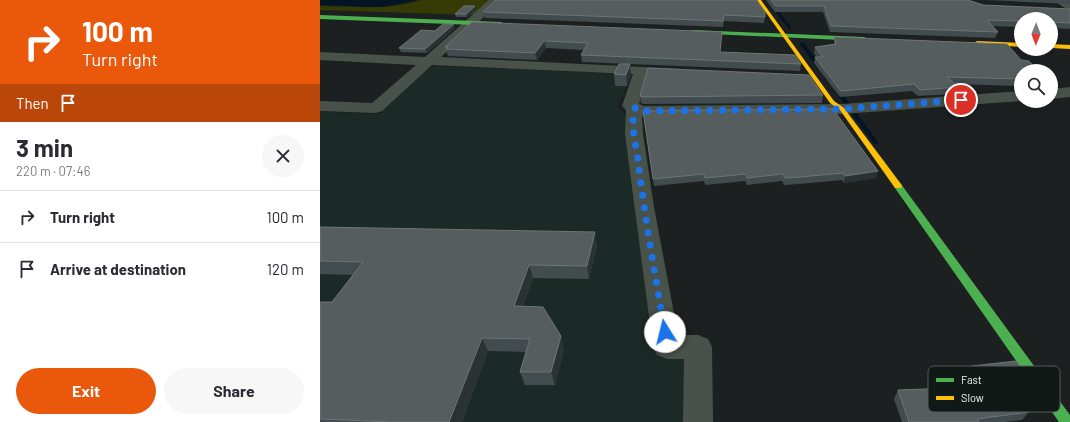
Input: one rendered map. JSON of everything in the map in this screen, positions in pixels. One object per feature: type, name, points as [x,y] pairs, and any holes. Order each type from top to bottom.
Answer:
[{"type":"street","points":[[320,106],[376,108],[496,0]]},
{"type":"street","points":[[759,0],[832,102],[848,108],[1027,366]]},
{"type":"street","points":[[1058,0],[1070,9]]},
{"type":"street","points":[[1048,9],[1070,9]]},
{"type":"street","points":[[320,17],[514,25]]},
{"type":"street","points":[[681,31],[874,39]]},
{"type":"street","points":[[967,43],[1014,45]]},
{"type":"street","points":[[1058,46],[1070,47]]},
{"type":"street","points":[[320,56],[688,73]]},
{"type":"street","points":[[641,71],[630,106],[641,111],[848,108],[1014,96]]},
{"type":"street","points":[[799,77],[815,77]]},
{"type":"street","points":[[1058,93],[1070,92]]},
{"type":"street","points":[[635,108],[633,114],[635,138],[643,201],[667,347],[698,348],[698,422]]},
{"type":"street","points":[[1059,412],[1066,422]]},
{"type":"shaded area","points":[[437,66],[621,74],[630,78],[618,107],[630,119],[660,356],[691,356],[690,422],[320,422],[320,112],[378,114],[429,68]]},
{"type":"green space","points":[[420,0],[490,0],[473,15],[320,10],[320,6],[383,7],[396,6]]},
{"type":"water","points":[[320,0],[417,0],[383,7],[320,5]]},
{"type":"building","points":[[496,0],[756,0],[765,12],[765,17],[724,15],[723,21],[483,12]]},
{"type":"building","points":[[771,0],[968,0],[983,5],[1070,9],[1070,23],[1058,22],[1058,12],[1014,12],[1014,21],[987,20],[998,32],[831,26],[824,6],[776,6]]},
{"type":"building","points":[[464,6],[475,6],[466,14],[455,14]]},
{"type":"building","points":[[472,22],[722,32],[720,52],[795,55],[801,64],[581,55],[588,43],[544,41],[535,53],[446,49],[448,47],[445,47]]},
{"type":"building","points":[[443,24],[454,24],[425,49],[399,48],[421,30],[435,31]]},
{"type":"building","points":[[834,37],[1007,44],[1014,52],[1014,56],[1018,56],[1021,60],[1029,61],[1032,64],[1014,64],[1014,79],[947,77],[958,87],[920,90],[914,84],[841,91],[815,57],[823,57],[815,47],[836,44]]},
{"type":"building","points":[[619,64],[630,64],[626,75],[614,74]]},
{"type":"building","points":[[648,68],[809,75],[823,95],[644,97],[640,96]]},
{"type":"building","points":[[833,109],[878,171],[845,176],[843,173],[785,178],[783,174],[747,178],[746,174],[705,178],[704,174],[653,179],[643,111]]},
{"type":"building","points":[[320,227],[595,232],[587,266],[529,265],[514,306],[543,307],[561,336],[551,372],[520,372],[530,339],[482,338],[449,422],[393,422],[320,419],[320,302],[332,302],[363,262],[320,261]]},
{"type":"building","points":[[1016,361],[1020,366],[972,366]]},
{"type":"building","points":[[928,389],[928,412],[1029,412],[977,419],[979,422],[909,422],[898,390]]},
{"type":"waterway","points":[[768,0],[790,28]]},
{"type":"waterway","points":[[802,44],[820,68]]},
{"type":"waterway","points":[[837,90],[876,143]]},
{"type":"traffic: fast","points":[[320,17],[501,24]]},
{"type":"traffic: fast","points":[[693,32],[864,39]]},
{"type":"traffic: fast","points":[[898,186],[1027,366]]},
{"type":"traffic: fast","points":[[1060,412],[1067,422]]},
{"type":"traffic: slow","points":[[759,0],[832,102],[842,109],[898,186]]},
{"type":"traffic: slow","points":[[977,43],[1014,45]]},
{"type":"traffic: slow","points":[[1058,46],[1070,47]]},
{"type":"route","points":[[665,332],[643,201],[635,138],[633,114],[635,108],[641,111],[842,109],[961,100]]}]
